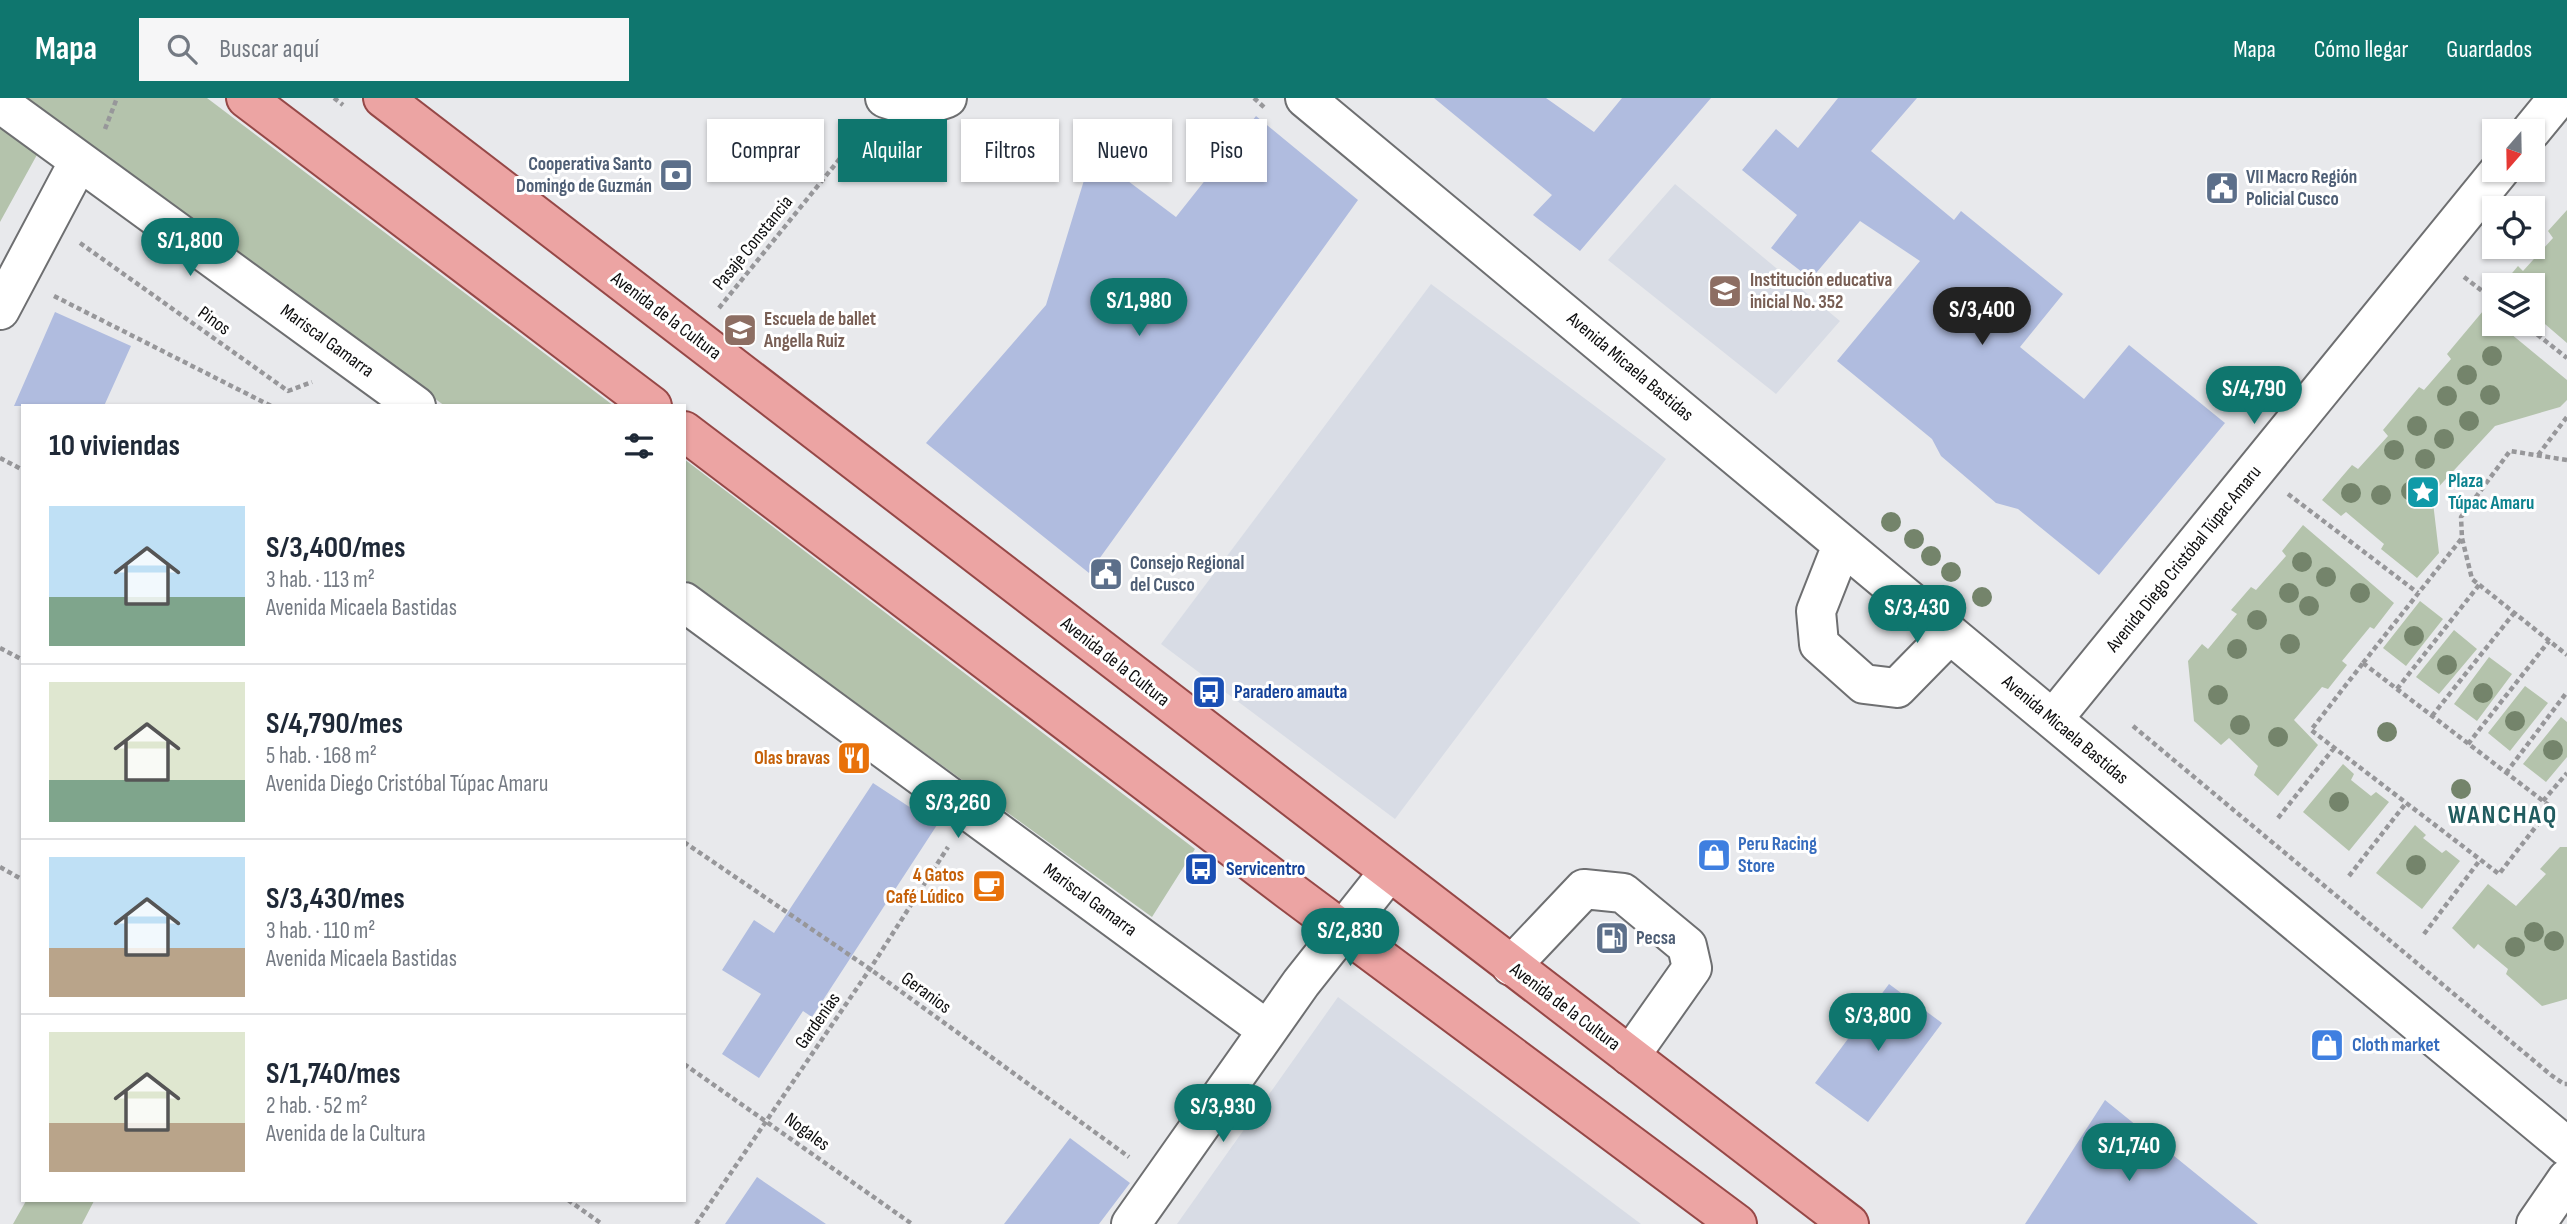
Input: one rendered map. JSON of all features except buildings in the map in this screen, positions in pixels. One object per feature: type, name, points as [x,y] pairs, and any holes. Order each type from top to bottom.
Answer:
[{"type":"main road","points":[[246,98],[649,404]]},
{"type":"main road","name":"Avenida de la Cultura","points":[[383,98],[1849,1224]]},
{"type":"main road","points":[[686,433],[1342,930],[1737,1224]]},
{"type":"street","points":[[886,99],[917,108],[947,98]]},
{"type":"street","name":"Avenida Micaela Bastidas","points":[[1305,98],[2567,1147]]},
{"type":"street","points":[[2541,119],[2558,98]]},
{"type":"street","name":"Mariscal Gamarra","points":[[0,103],[413,404]]},
{"type":"street","points":[[0,310],[79,161]]},
{"type":"street","name":"Avenida Diego Cristóbal Túpac Amaru","points":[[2053,719],[2490,182]]},
{"type":"street","points":[[1842,544],[1816,611],[1819,644],[1864,684],[1897,688],[1950,634]]},
{"type":"street","name":"Mariscal Gamarra","points":[[686,603],[1267,1030]]},
{"type":"street","points":[[1131,1224],[1267,1030],[1389,872]]},
{"type":"street","points":[[1511,966],[1584,888],[1623,893],[1687,946],[1692,968],[1630,1056]]},
{"type":"street","points":[[2536,1224],[2567,1179]]},
{"type":"path","name":"Pasaje Constancia","points":[[694,338],[886,99]]},
{"type":"path","name":"Pinos","points":[[72,237],[288,391],[320,378]]},
{"type":"path","points":[[2463,276],[2482,291]]},
{"type":"path","points":[[43,290],[267,404]]},
{"type":"path","points":[[2539,336],[2567,358]]},
{"type":"path","points":[[2538,456],[2567,417]]},
{"type":"path","points":[[2567,460],[2510,451],[2461,517],[2462,538],[2472,579],[2567,655]]},
{"type":"path","points":[[0,458],[21,469]]},
{"type":"path","points":[[2288,494],[2418,593]]},
{"type":"path","points":[[2363,663],[2551,807],[2500,874],[2311,730],[2363,663],[2418,593],[2462,538]]},
{"type":"path","points":[[2397,689],[2479,585]]},
{"type":"path","points":[[2432,716],[2514,613]]},
{"type":"path","points":[[2468,744],[2549,641]]},
{"type":"path","points":[[0,648],[21,659]]},
{"type":"path","points":[[2506,773],[2567,692]]},
{"type":"path","points":[[2133,726],[2567,1084]]},
{"type":"path","points":[[2278,818],[2334,748]]},
{"type":"path","points":[[2543,801],[2567,773]]},
{"type":"path","points":[[2349,876],[2406,803]]},
{"type":"path","name":"Geranios","points":[[686,843],[870,969],[1137,1163]]},
{"type":"path","name":"Gardenias","points":[[696,1224],[870,969],[951,843]]},
{"type":"path","points":[[2424,934],[2480,860]]},
{"type":"path","points":[[0,867],[21,879]]},
{"type":"path","name":"Nogales","points":[[686,1065],[912,1224]]},
{"type":"path","points":[[571,1202],[602,1224]]},
{"type":"shaded area","name":"Institución educativa inicial No. 352","points":[[1675,184],[1840,321],[1776,394],[1608,260]]},
{"type":"shaded area","points":[[1431,284],[1666,459],[1395,819],[1161,644]]},
{"type":"shaded area","points":[[1338,997],[1641,1224],[1177,1224]]},
{"type":"green space","points":[[20,98],[207,98],[611,404],[442,404]]},
{"type":"green space","points":[[0,111],[44,142],[0,222]]},
{"type":"green space","points":[[2567,210],[2567,343],[2545,324],[2545,273],[2512,273],[2518,266],[2523,271],[2534,259],[2545,259],[2545,247],[2553,238],[2548,231]]},
{"type":"green space","points":[[2482,312],[2482,336],[2514,336],[2567,380],[2567,400],[2560,407],[2495,426],[2432,494],[2439,553],[2417,578],[2381,549],[2384,544],[2346,512],[2341,516],[2322,500],[2352,465],[2358,469],[2388,436],[2383,430],[2419,387],[2424,390],[2451,359],[2447,354]]},
{"type":"green space","points":[[686,461],[1195,849],[1152,917],[686,580]]},
{"type":"green space","points":[[2303,525],[2394,603],[2374,629],[2370,627],[2342,661],[2347,665],[2328,689],[2322,687],[2294,720],[2318,745],[2278,796],[2254,775],[2258,766],[2229,738],[2221,745],[2194,721],[2188,661],[2202,644],[2208,649],[2237,614],[2231,610],[2251,587],[2256,590],[2286,556],[2282,551]]},
{"type":"green space","points":[[2420,601],[2443,619],[2406,666],[2383,648]]},
{"type":"green space","points":[[2454,630],[2477,649],[2439,694],[2416,677]]},
{"type":"green space","points":[[2489,657],[2512,674],[2477,721],[2454,704]]},
{"type":"green space","points":[[2525,686],[2548,703],[2510,751],[2488,733]]},
{"type":"green space","points":[[2561,717],[2567,722],[2567,757],[2546,782],[2523,764]]},
{"type":"green space","points":[[2343,764],[2354,774],[2351,780],[2371,796],[2376,792],[2389,802],[2349,851],[2303,812]]},
{"type":"green space","points":[[2415,825],[2426,835],[2423,838],[2442,853],[2446,850],[2460,861],[2422,909],[2376,873]]},
{"type":"green space","points":[[2560,847],[2567,847],[2567,999],[2542,1006],[2506,974],[2508,969],[2478,944],[2474,949],[2452,928],[2488,884],[2516,906],[2546,874],[2540,869]]},
{"type":"green space","points":[[25,1202],[93,1202],[82,1224],[13,1224]]},
{"type":"place","name":"Cooperativa Santo Domingo de Guzmán","points":[[676,175]]},
{"type":"place","name":"VII Macro Región Policial Cusco","points":[[2222,188]]},
{"type":"place","name":"Institución educativa inicial No. 352","points":[[1725,291]]},
{"type":"place","name":"Escuela de ballet Angella Ruiz","points":[[740,330]]},
{"type":"place","name":"Plaza Túpac Amaru","points":[[2423,492]]},
{"type":"place","name":"Consejo Regional del Cusco","points":[[1106,574]]},
{"type":"place","name":"Paradero amauta","points":[[1209,692]]},
{"type":"place","name":"Olas bravas","points":[[854,758]]},
{"type":"place","name":"Peru Racing Store","points":[[1714,855]]},
{"type":"place","name":"Servicentro","points":[[1201,869]]},
{"type":"place","name":"4 Gatos Café Lúdico","points":[[989,886]]},
{"type":"place","name":"Pecsa","points":[[1612,938]]},
{"type":"place","name":"Cloth market","points":[[2327,1045]]},
{"type":"district","name":"WANCHAQ","points":[[2503,815]]}]
